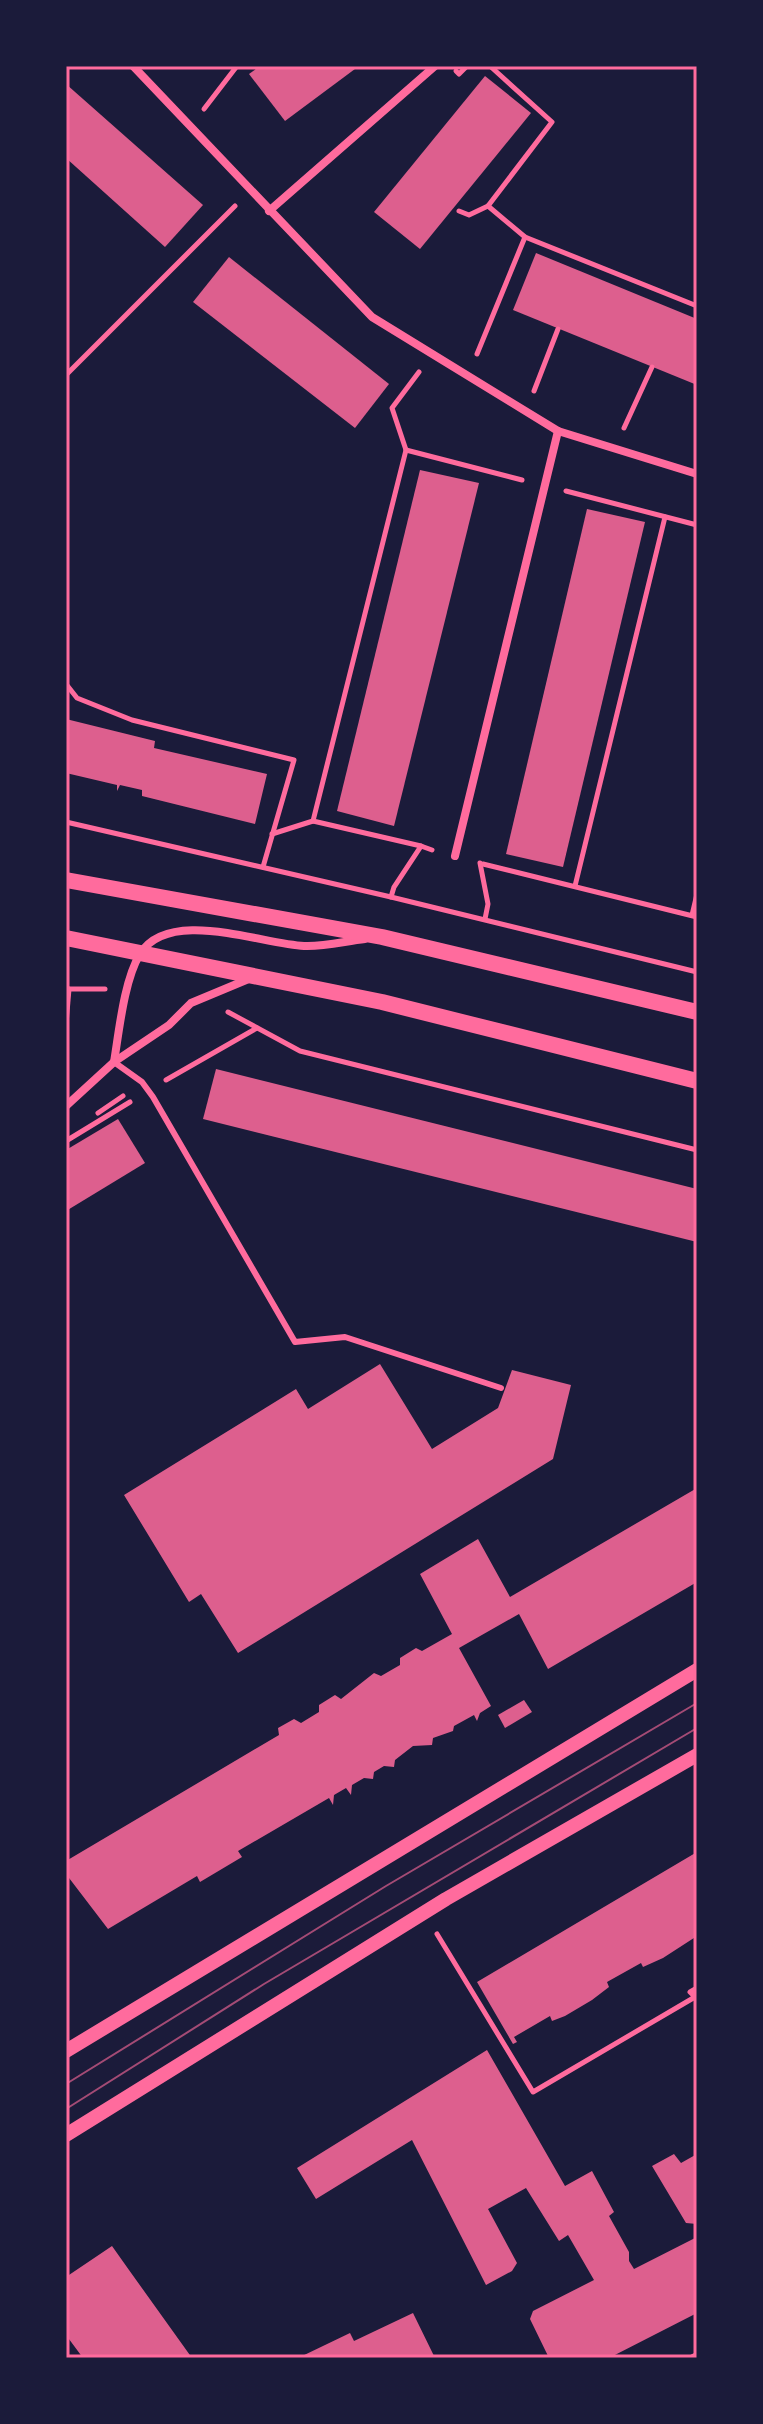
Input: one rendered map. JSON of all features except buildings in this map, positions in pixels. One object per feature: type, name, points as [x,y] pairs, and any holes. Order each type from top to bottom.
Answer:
[{"type":"main road","points":[[66,880],[382,937],[697,1012]]},
{"type":"main road","points":[[66,938],[259,975],[697,1081]]},
{"type":"street","points":[[133,66],[372,317],[558,431],[697,474]]},
{"type":"street","points":[[269,211],[435,66]]},
{"type":"street","points":[[455,856],[558,431]]},
{"type":"street","points":[[114,1062],[121,1019],[140,953],[161,937],[185,930],[305,947],[382,937]]},
{"type":"street","points":[[66,1106],[114,1062],[169,1025],[191,1003],[259,975]]},
{"type":"street","points":[[66,2051],[697,1670]]},
{"type":"street","points":[[66,2135],[424,1913],[697,1755]]},
{"type":"lane","points":[[114,1062],[142,1082],[153,1097],[295,1342],[345,1337],[501,1388]]},
{"type":"path","points":[[190,127],[237,66]]},
{"type":"path","points":[[459,211],[469,215],[488,206],[552,122],[490,66]]},
{"type":"path","points":[[66,375],[250,191]]},
{"type":"path","points":[[488,206],[525,237],[697,306]]},
{"type":"path","points":[[467,376],[525,237]]},
{"type":"path","points":[[526,413],[558,329]]},
{"type":"path","points":[[313,821],[406,450],[392,408],[432,355]]},
{"type":"path","points":[[615,450],[652,367]]},
{"type":"path","points":[[406,450],[697,525]]},
{"type":"path","points":[[575,886],[665,517]]},
{"type":"path","points":[[66,684],[77,698],[132,720],[294,760],[263,867]]},
{"type":"path","points":[[272,834],[313,821],[421,846]]},
{"type":"path","points":[[66,822],[697,972]]},
{"type":"path","points":[[483,864],[694,916],[697,894]]},
{"type":"path","points":[[66,1024],[68,989],[107,989]]},
{"type":"path","points":[[225,1010],[300,1051],[697,1150]]},
{"type":"path","points":[[424,1913],[533,2092],[696,1998],[690,1992],[697,1988]]},
{"type":"tram line","points":[[66,2084],[386,1886],[697,1703]]},
{"type":"tram line","points":[[66,2109],[264,1984],[697,1728]]}]
